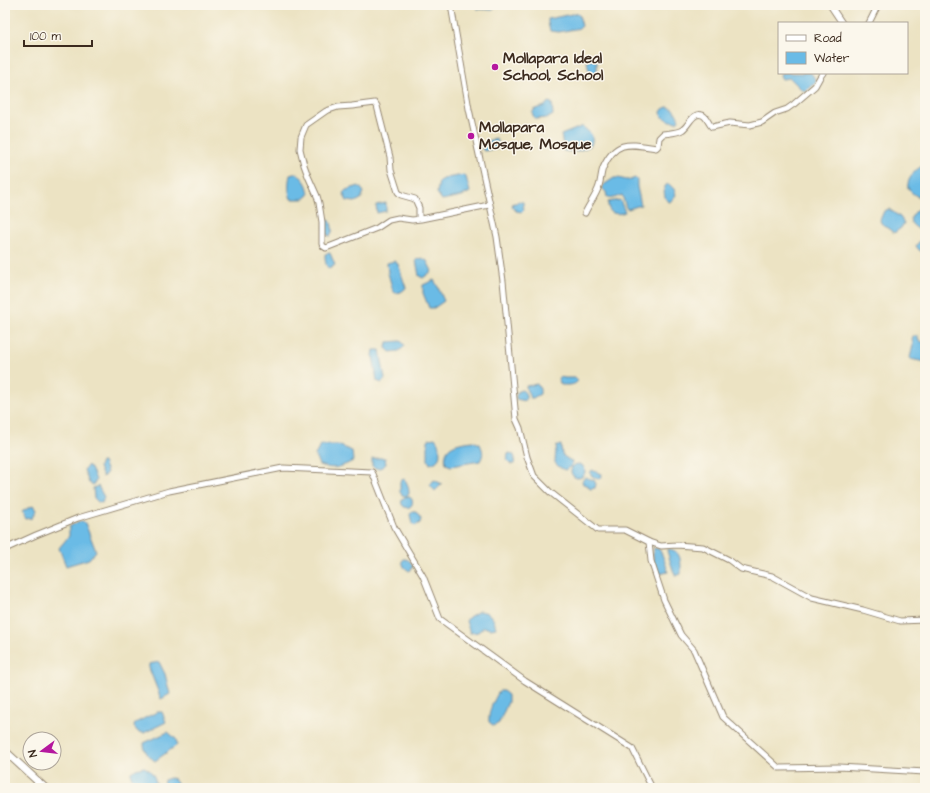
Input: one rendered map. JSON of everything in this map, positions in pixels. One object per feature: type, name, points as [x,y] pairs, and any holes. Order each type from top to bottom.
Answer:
[{"type":"main road","points":[[5,751],[46,788]]},
{"type":"street","points":[[451,5],[468,109],[497,237],[503,281],[516,419],[534,476],[550,492],[598,530],[625,530],[649,542],[661,546],[677,545],[703,547],[729,560],[742,569],[772,576],[812,598],[863,610],[900,621],[925,620]]},
{"type":"street","points":[[830,5],[841,22]]},
{"type":"street","points":[[870,22],[878,5]]},
{"type":"street","points":[[585,213],[599,186],[603,168],[608,158],[619,147],[631,144],[656,148],[658,146],[659,138],[663,134],[673,133],[684,129],[692,119],[702,114],[712,127],[730,123],[750,125],[762,122],[794,104],[816,86],[822,74]]},
{"type":"street","points":[[419,219],[415,199],[401,195],[398,192],[391,170],[390,157],[375,103],[331,109],[306,125],[301,137],[300,149],[308,176],[319,203],[323,246],[326,248],[377,228],[389,220],[398,218],[419,219],[489,205]]},
{"type":"street","points":[[5,549],[78,518],[169,491],[283,468],[372,472],[394,527],[423,576],[440,619],[525,681],[632,748],[652,788]]},
{"type":"street","points":[[649,542],[651,562],[664,600],[681,635],[694,650],[723,717],[779,768],[839,767],[925,772]]},
{"type":"water","points":[[475,5],[495,5],[495,8],[493,10],[478,9]]},
{"type":"water","points":[[577,13],[582,26],[580,28],[559,32],[550,31],[548,19]]},
{"type":"water","points":[[597,59],[597,74],[591,75],[587,61]]},
{"type":"water","points":[[781,74],[812,74],[816,80],[815,83],[805,91],[790,78],[782,79]]},
{"type":"water","points":[[548,102],[552,103],[553,115],[548,118],[535,119],[532,113],[535,109],[545,106]]},
{"type":"water","points":[[667,107],[672,108],[675,111],[679,120],[677,122],[662,117],[661,112]]},
{"type":"water","points":[[581,127],[591,134],[591,145],[577,151],[569,152],[562,150],[563,145],[561,135]]},
{"type":"water","points":[[496,139],[499,144],[498,149],[483,150],[481,146],[482,143]]},
{"type":"water","points":[[923,166],[925,167],[925,193],[918,197],[910,191],[908,185],[912,175],[917,169]]},
{"type":"water","points":[[297,173],[304,180],[308,188],[309,195],[304,199],[291,199],[290,196],[290,175]]},
{"type":"water","points":[[464,175],[466,177],[470,192],[462,196],[442,200],[437,193],[439,181],[446,178]]},
{"type":"water","points":[[614,178],[629,180],[635,178],[637,180],[641,205],[628,209],[626,208],[622,195],[614,198],[607,197],[602,186]]},
{"type":"water","points":[[669,184],[674,189],[676,195],[670,202],[668,202],[664,191],[666,185]]},
{"type":"water","points":[[359,186],[364,192],[361,199],[355,202],[347,201],[343,193],[346,190]]},
{"type":"water","points":[[620,200],[625,212],[618,214],[612,213],[609,209],[608,202]]},
{"type":"water","points":[[518,201],[523,202],[524,210],[522,212],[516,211],[512,206],[513,203]]},
{"type":"water","points":[[386,203],[386,211],[377,213],[376,205]]},
{"type":"water","points":[[925,203],[925,253],[919,250],[916,246],[923,236],[922,232],[913,225],[911,218],[912,215]]},
{"type":"water","points":[[889,209],[900,217],[904,223],[901,228],[894,233],[881,223],[880,220],[884,211]]},
{"type":"water","points":[[329,219],[332,228],[330,236],[327,235],[325,231],[326,220]]},
{"type":"water","points":[[330,253],[335,265],[329,269],[326,264],[325,254]]},
{"type":"water","points":[[422,258],[427,261],[432,271],[423,278],[419,276],[416,260]]},
{"type":"water","points":[[394,261],[398,264],[406,288],[401,292],[395,293],[393,291],[388,273],[387,263]]},
{"type":"water","points":[[434,280],[444,301],[434,308],[429,308],[423,293],[423,285]]},
{"type":"water","points":[[913,336],[918,336],[918,340],[925,343],[925,362],[910,359]]},
{"type":"water","points":[[401,341],[405,346],[399,351],[390,352],[386,348],[387,342]]},
{"type":"water","points":[[374,350],[380,350],[385,379],[382,383],[377,381],[373,356]]},
{"type":"water","points":[[559,377],[575,378],[578,381],[568,385],[561,385],[558,379]]},
{"type":"water","points":[[537,384],[540,389],[540,394],[530,398],[526,386]]},
{"type":"water","points":[[522,390],[526,395],[525,401],[516,399],[518,391]]},
{"type":"water","points":[[435,438],[439,445],[440,456],[435,462],[430,464],[428,460],[428,440]]},
{"type":"water","points":[[473,441],[480,444],[482,449],[483,454],[480,461],[451,466],[446,464],[445,457],[449,448],[457,444]]},
{"type":"water","points":[[321,445],[338,445],[352,451],[353,461],[336,468],[319,465],[315,455]]},
{"type":"water","points":[[561,445],[562,455],[572,462],[571,466],[565,470],[555,463],[557,446]]},
{"type":"water","points":[[509,453],[513,454],[515,458],[514,464],[511,464],[507,460]]},
{"type":"water","points":[[385,458],[386,464],[375,468],[372,466],[372,459]]},
{"type":"water","points":[[101,462],[103,462],[107,472],[103,477],[99,467]]},
{"type":"water","points":[[575,464],[581,464],[585,468],[585,474],[581,478],[575,478],[571,474],[571,468]]},
{"type":"water","points":[[88,465],[96,480],[93,485],[89,483],[84,470]]},
{"type":"water","points":[[592,470],[601,474],[602,477],[598,479],[592,476],[590,473]]},
{"type":"water","points":[[585,477],[594,480],[596,484],[595,488],[590,489],[587,485],[583,484],[582,481]]},
{"type":"water","points":[[404,479],[409,490],[409,494],[406,496],[402,495],[400,492],[400,481]]},
{"type":"water","points":[[434,480],[442,484],[435,491],[430,485]]},
{"type":"water","points":[[98,486],[104,497],[102,503],[98,502],[94,498],[93,488]]},
{"type":"water","points":[[405,497],[409,497],[411,498],[411,506],[405,507],[402,504],[402,500]]},
{"type":"water","points":[[33,506],[36,510],[32,518],[26,519],[22,512]]},
{"type":"water","points":[[411,512],[416,512],[421,519],[420,523],[415,526],[412,523],[410,515]]},
{"type":"water","points":[[79,521],[85,523],[96,551],[89,559],[66,566],[59,548],[69,536],[69,527]]},
{"type":"water","points":[[654,548],[659,549],[668,572],[659,574],[654,561]]},
{"type":"water","points":[[668,549],[673,550],[678,554],[681,562],[681,574],[676,576],[667,551]]},
{"type":"water","points":[[404,559],[409,560],[413,566],[411,570],[409,571],[404,567],[402,561]]},
{"type":"water","points":[[479,611],[491,616],[496,628],[490,629],[484,627],[478,632],[470,633],[466,621],[469,617]]},
{"type":"water","points":[[159,662],[165,674],[170,694],[161,699],[149,668],[149,664]]},
{"type":"water","points":[[499,691],[503,691],[508,695],[508,702],[499,723],[494,726],[489,722],[489,714]]},
{"type":"water","points":[[157,712],[162,712],[166,722],[144,733],[138,732],[134,727],[135,723]]},
{"type":"water","points":[[168,732],[176,739],[177,745],[155,761],[147,753],[144,743]]},
{"type":"water","points":[[144,767],[151,772],[155,778],[156,784],[151,788],[139,788],[131,776],[131,772]]},
{"type":"water","points":[[170,778],[174,779],[180,788],[163,788],[164,780]]},
{"type":"place","name":"Mollapara Ideal School, School","points":[[495,67]]},
{"type":"place","name":"Mollapara Mosque, Mosque","points":[[471,136]]}]
